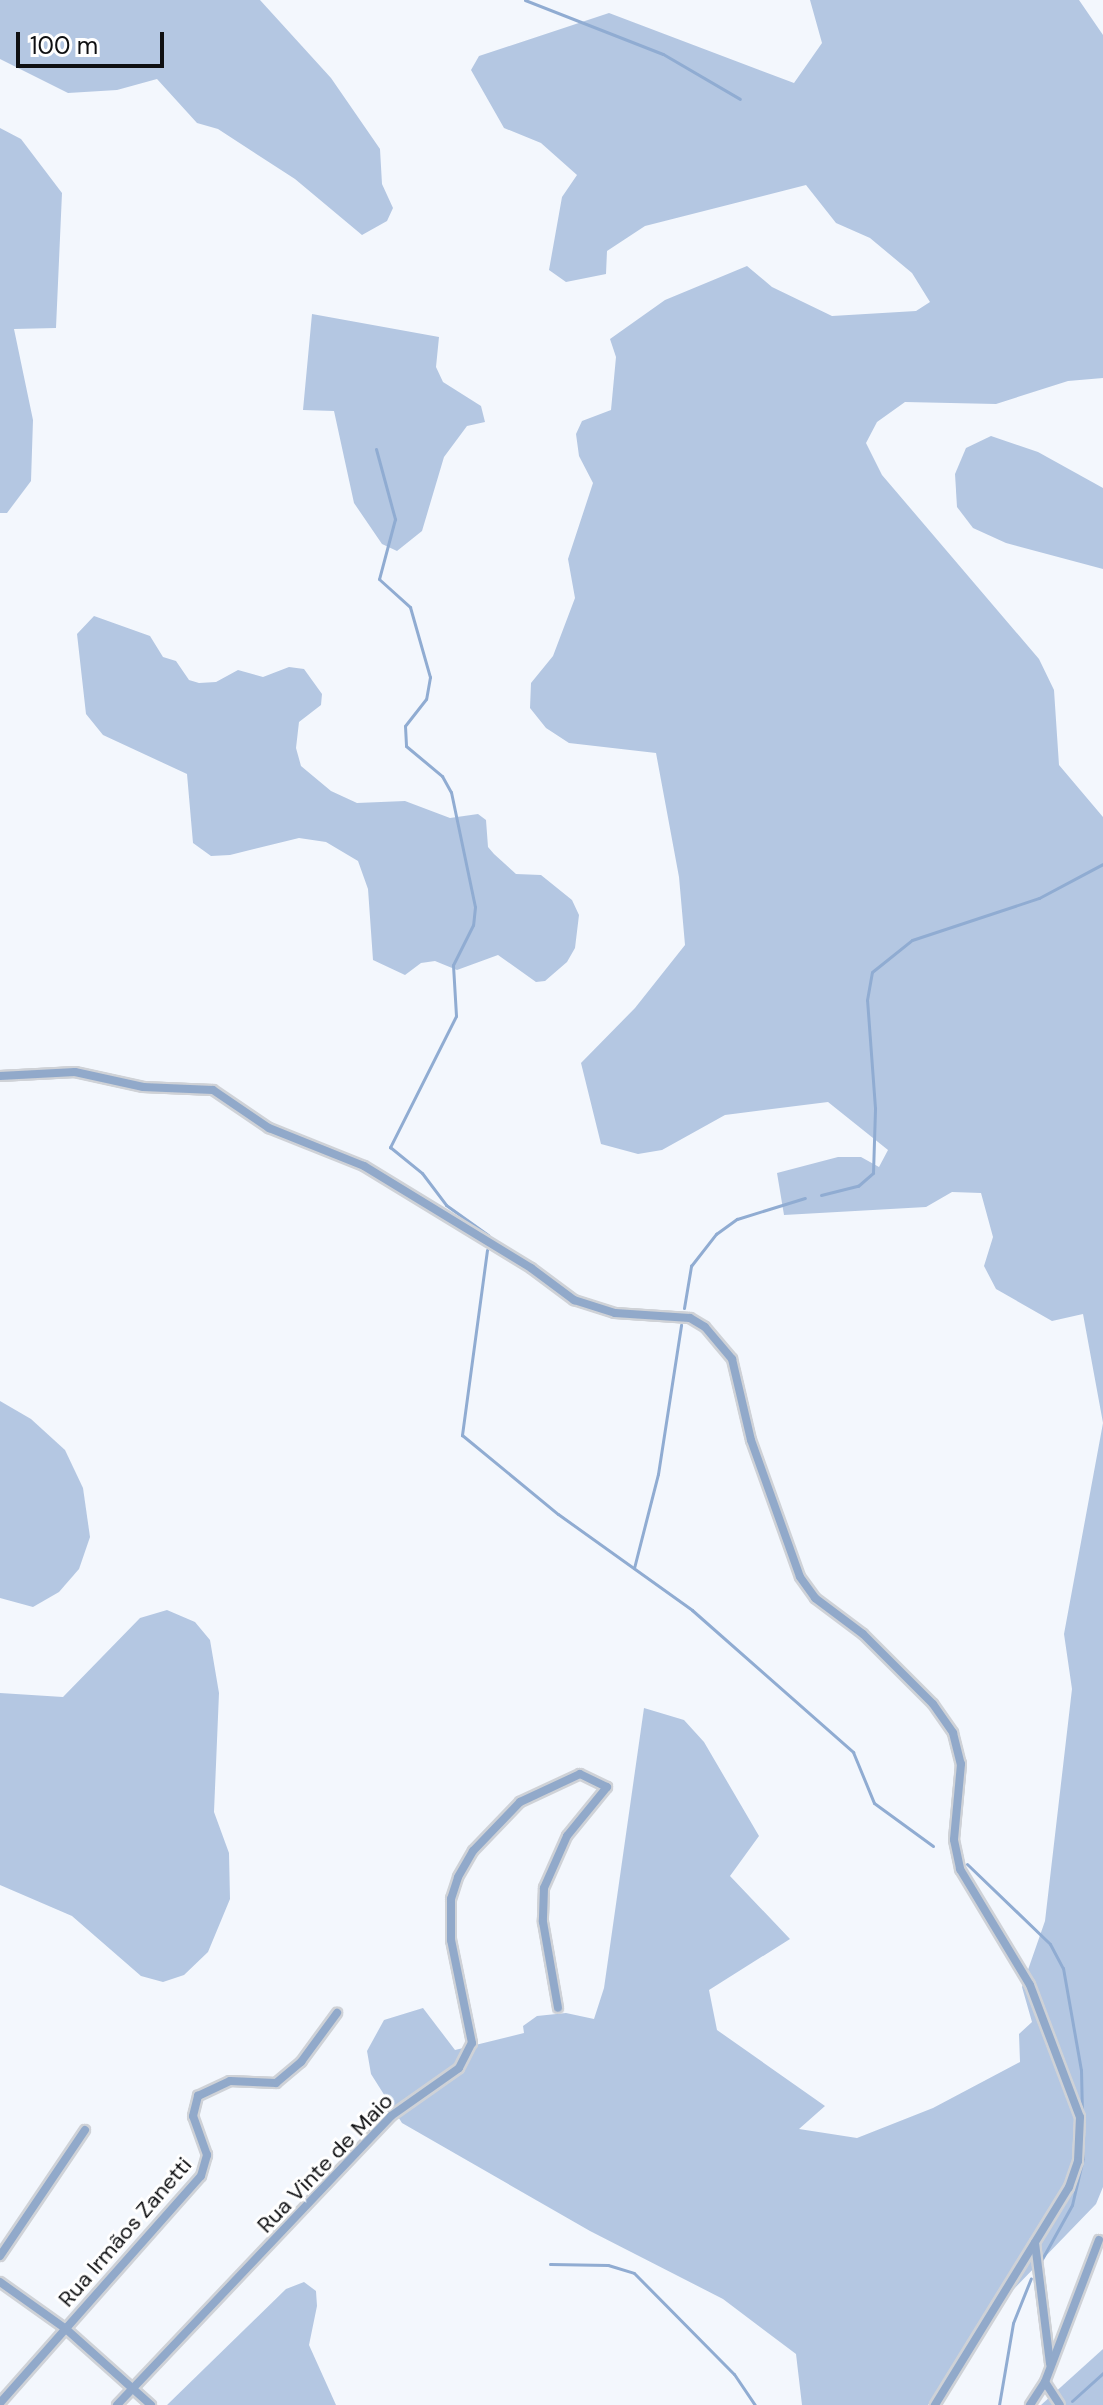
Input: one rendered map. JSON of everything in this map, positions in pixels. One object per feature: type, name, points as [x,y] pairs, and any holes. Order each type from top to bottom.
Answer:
[{"type":"street","points":[[0,1076],[75,1072],[143,1087],[213,1090],[257,1122],[364,1166],[531,1268],[574,1300],[615,1313],[690,1318],[719,1342],[738,1376],[751,1440],[800,1577],[815,1598],[863,1634],[933,1704],[959,1747],[954,1840],[960,1869],[1030,1985],[1080,2117],[1078,2161],[1069,2187],[935,2405]]},
{"type":"street","name":"Rua Vinte de Maio","points":[[117,2405],[391,2116],[459,2068],[472,2043],[451,1940],[451,1899],[458,1877],[473,1851],[520,1802],[580,1774],[607,1787],[567,1836],[544,1888],[543,1922],[558,2008]]},
{"type":"street","name":"Rua Irmãos Zanetti","points":[[0,2403],[201,2176],[207,2155],[193,2116],[198,2096],[217,2083],[276,2083],[301,2062],[337,2013]]},
{"type":"street","points":[[0,2256],[85,2130]]},
{"type":"street","points":[[1030,2405],[1045,2382],[1099,2240]]},
{"type":"street","points":[[1035,2241],[1051,2365]]},
{"type":"street","points":[[0,2282],[66,2329],[151,2405]]},
{"type":"street","points":[[1045,2382],[1058,2403],[1046,2405]]},
{"type":"shaded area","points":[[0,0],[260,0],[331,78],[380,149],[382,184],[393,208],[387,221],[362,235],[295,179],[218,129],[197,123],[157,79],[117,90],[68,93],[0,59]]},
{"type":"shaded area","points":[[810,0],[1079,0],[1103,35],[1103,378],[1068,381],[996,404],[905,402],[877,422],[866,443],[882,475],[1039,659],[1054,690],[1059,765],[1103,817],[1103,1423],[1083,1314],[1052,1321],[996,1289],[984,1266],[993,1237],[981,1193],[952,1192],[926,1207],[784,1215],[777,1173],[838,1157],[861,1157],[879,1167],[888,1150],[828,1102],[725,1115],[662,1150],[638,1154],[601,1144],[581,1063],[635,1008],[685,945],[679,877],[656,753],[569,743],[546,728],[530,708],[531,683],[553,656],[575,598],[568,559],[593,483],[579,456],[576,434],[582,421],[611,410],[616,357],[610,339],[665,300],[747,266],[772,287],[832,316],[916,311],[930,302],[912,273],[870,238],[836,223],[806,185],[645,226],[607,251],[606,274],[566,282],[549,270],[562,197],[577,175],[541,143],[504,128],[471,70],[479,56],[609,13],[794,83],[822,43]]},
{"type":"shaded area","points":[[0,128],[21,139],[62,193],[56,328],[14,329],[33,420],[31,481],[7,513],[0,513]]},
{"type":"shaded area","points":[[312,314],[439,337],[436,367],[443,382],[481,406],[485,422],[467,426],[444,457],[422,531],[397,551],[382,544],[354,503],[334,411],[303,410]]},
{"type":"shaded area","points":[[991,436],[1038,452],[1103,488],[1103,569],[1006,543],[973,528],[957,507],[955,474],[966,448]]},
{"type":"shaded area","points":[[94,616],[150,636],[163,657],[176,661],[189,680],[199,683],[216,682],[238,670],[263,677],[289,667],[304,669],[322,694],[321,705],[299,722],[296,748],[301,766],[331,791],[357,803],[405,801],[450,818],[478,814],[486,820],[488,847],[494,854],[516,874],[541,875],[572,900],[579,915],[575,948],[567,962],[545,981],[536,982],[498,955],[457,970],[435,961],[421,963],[405,975],[373,960],[368,889],[358,861],[326,842],[299,838],[230,855],[211,856],[193,843],[187,774],[103,735],[86,714],[77,634]]},
{"type":"shaded area","points":[[0,1401],[31,1419],[65,1450],[83,1488],[90,1537],[79,1569],[59,1592],[33,1607],[0,1598]]},
{"type":"shaded area","points":[[1103,1423],[1103,2187],[1096,2204],[1010,2293],[928,2405],[802,2405],[796,2354],[723,2299],[590,2231],[402,2123],[371,2074],[367,2051],[384,2020],[423,2008],[455,2050],[524,2033],[523,2026],[537,2016],[566,2013],[594,2019],[604,1988],[644,1708],[684,1720],[704,1742],[759,1836],[730,1876],[790,1939],[709,1990],[717,2030],[825,2106],[799,2129],[857,2138],[933,2108],[1020,2062],[1019,2034],[1032,2022],[1022,1987],[1045,1921],[1072,1689],[1064,1634]]},
{"type":"shaded area","points":[[167,1610],[195,1622],[210,1640],[219,1693],[214,1812],[229,1853],[230,1899],[208,1952],[184,1975],[163,1982],[141,1976],[72,1916],[0,1885],[0,1693],[63,1697],[140,1618]]},
{"type":"shaded area","points":[[304,2282],[316,2291],[317,2306],[309,2345],[336,2405],[167,2405],[286,2289]]},
{"type":"shaded area","points":[[1103,2349],[1103,2405],[1041,2405]]},
{"type":"waterway","points":[[525,0],[663,54],[740,99]]},
{"type":"waterway","points":[[376,449],[395,519],[379,579],[410,607],[430,677],[426,699],[405,726],[406,746],[442,776],[451,792],[475,907],[473,925],[453,965],[456,1016],[390,1147],[422,1173],[446,1205],[488,1235]]},
{"type":"waterway","points":[[821,1195],[858,1186],[873,1173],[875,1108],[867,1000],[872,972],[912,940],[1039,898],[1103,864]]},
{"type":"waterway","points":[[684,1308],[691,1266],[716,1234],[737,1219],[805,1198]]},
{"type":"waterway","points":[[487,1250],[462,1435],[558,1514],[692,1610],[853,1752],[874,1803],[933,1846]]},
{"type":"waterway","points":[[634,1568],[658,1474],[681,1325]]},
{"type":"waterway","points":[[967,1864],[1050,1944],[1063,1968],[1081,2070],[1083,2158],[1072,2205],[1042,2259]]},
{"type":"waterway","points":[[550,2264],[608,2265],[634,2273],[734,2374],[755,2405]]},
{"type":"waterway","points":[[999,2405],[1013,2323],[1031,2278]]},
{"type":"waterway","points":[[1072,2401],[1103,2373]]}]
